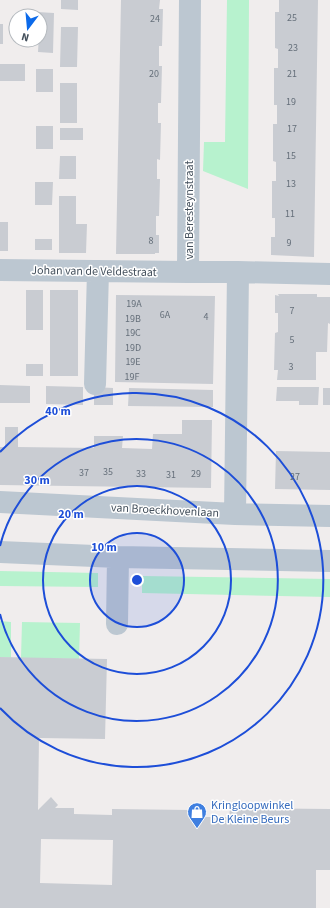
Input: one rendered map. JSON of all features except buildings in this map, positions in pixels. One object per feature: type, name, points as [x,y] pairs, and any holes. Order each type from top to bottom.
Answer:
[{"type":"street","name":"van Beresteynstraat","points":[[190,0],[188,272],[330,274]]},
{"type":"street","name":"Johan van de Veldestraat","points":[[0,270],[188,272]]},
{"type":"street","points":[[95,384],[98,271]]},
{"type":"street","points":[[236,514],[238,272]]},
{"type":"street","name":"van Broeckhovenlaan","points":[[0,502],[236,514],[330,516]]},
{"type":"street","points":[[0,552],[118,557],[330,561]]},
{"type":"street","points":[[117,624],[118,557]]},
{"type":"green space","points":[[227,0],[249,0],[248,189],[203,171],[204,142],[225,142]]},
{"type":"green space","points":[[0,571],[98,573],[98,587],[0,586]]},
{"type":"green space","points":[[142,576],[330,579],[330,597],[142,593]]},
{"type":"green space","points":[[0,621],[11,622],[11,658],[0,657]]},
{"type":"green space","points":[[22,622],[80,623],[79,659],[21,658]]},
{"type":"place","name":"Kringloopwinkel De Kleine Beurs","points":[[197,829]]}]
